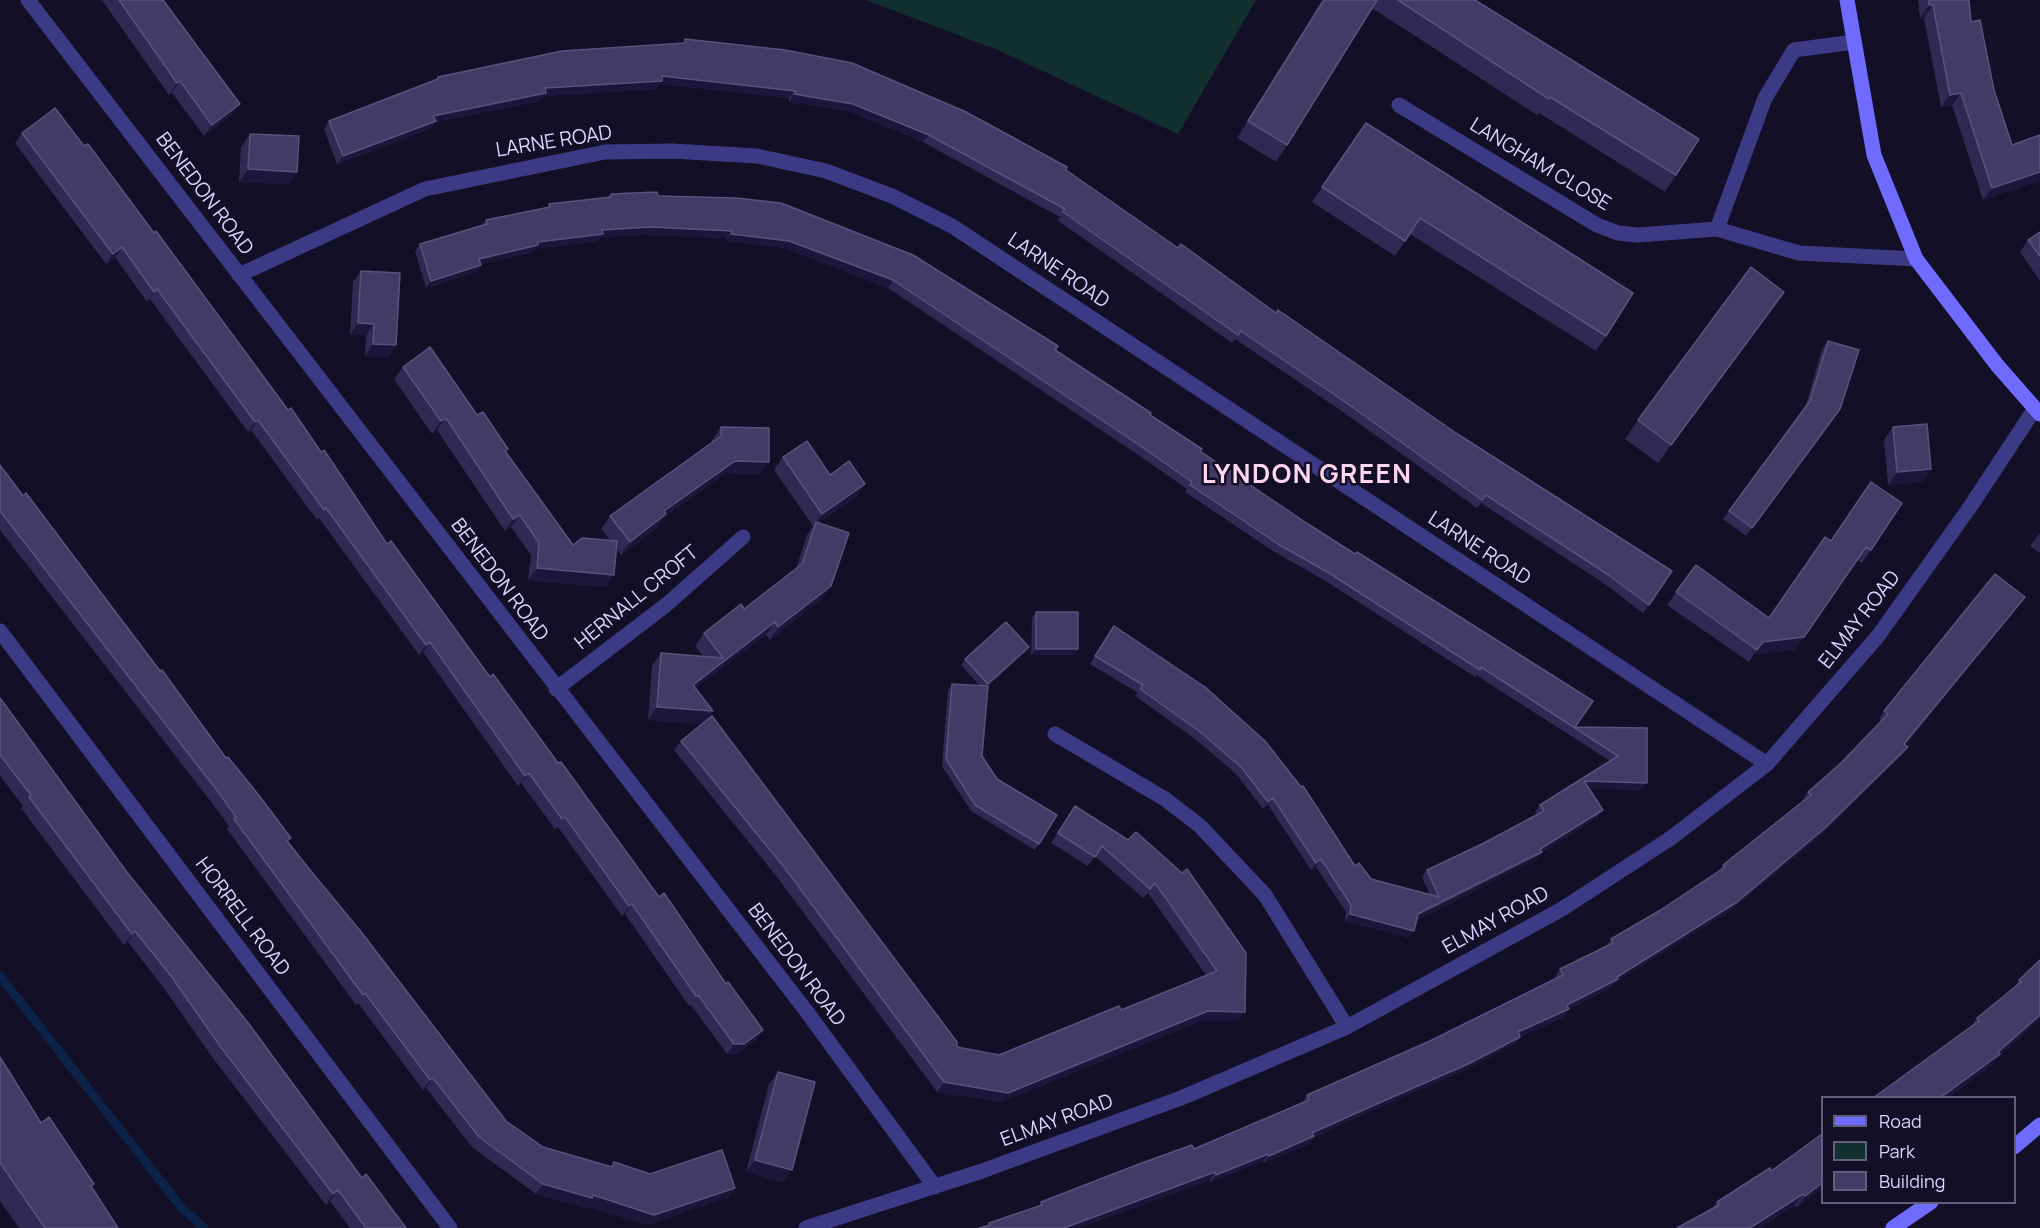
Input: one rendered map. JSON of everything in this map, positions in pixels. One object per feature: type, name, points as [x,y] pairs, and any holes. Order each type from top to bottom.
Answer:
[{"type":"street","name":"BENEDON ROAD","points":[[27,0],[807,1012],[935,1187]]},
{"type":"street","points":[[1847,0],[1874,155],[1916,259],[1932,283],[2037,412]]},
{"type":"street","points":[[1717,229],[1765,98],[1794,50],[1854,42]]},
{"type":"street","name":"LANGHAM CLOSE","points":[[1399,105],[1597,225],[1618,233],[1638,235],[1717,229],[1799,253],[1916,259]]},
{"type":"street","name":"LARNE ROAD","points":[[239,275],[425,189],[605,152],[672,151],[757,156],[826,171],[892,196],[952,226],[1767,764]]},
{"type":"street","name":"ELMAY ROAD","points":[[806,1228],[935,1187],[1181,1098],[1347,1027],[1562,909],[1671,838],[1767,764],[1878,636],[2037,412]]},
{"type":"street","name":"HERNALL CROFT","points":[[556,689],[666,605],[743,537]]},
{"type":"street","name":"HORRELL ROAD","points":[[0,632],[450,1228]]},
{"type":"street","points":[[1055,734],[1165,800],[1200,826],[1265,895],[1347,1027]]},
{"type":"street","points":[[2016,1145],[2040,1125]]},
{"type":"street","points":[[1893,1228],[1929,1204]]},
{"type":"green space","points":[[866,0],[1256,0],[1178,134],[1000,51]]},
{"type":"building","points":[[119,0],[163,0],[240,104],[212,125],[180,81],[177,83]]},
{"type":"building","points":[[1324,0],[1377,0],[1287,145],[1248,121]]},
{"type":"building","points":[[1398,0],[1475,0],[1699,139],[1676,175],[1550,97],[1549,99]]},
{"type":"building","points":[[1929,0],[1969,0],[1971,22],[1980,20],[1994,90],[2012,145],[2040,135],[2040,172],[1992,188],[1961,93],[1950,95],[1933,5],[1929,5]]},
{"type":"building","points":[[685,39],[785,50],[852,63],[966,112],[1067,167],[1066,170],[1178,248],[1181,244],[1276,313],[1278,310],[1459,435],[1672,571],[1649,605],[1607,574],[1486,495],[1482,500],[1241,331],[1238,335],[1063,212],[1065,209],[929,135],[853,104],[794,94],[795,91],[662,76],[662,81],[545,88],[546,93],[433,116],[436,121],[343,156],[329,121],[438,79],[438,77],[562,51],[685,43]]},
{"type":"building","points":[[55,108],[84,146],[88,144],[154,233],[156,231],[288,410],[291,408],[321,452],[324,450],[387,544],[391,541],[490,677],[493,674],[558,763],[561,762],[659,897],[664,893],[726,984],[728,982],[763,1030],[744,1044],[734,1044],[698,995],[696,996],[632,904],[629,906],[565,817],[562,819],[529,773],[525,776],[430,642],[426,645],[326,508],[324,510],[258,420],[255,422],[157,289],[154,292],[122,247],[113,254],[22,133]]},
{"type":"building","points":[[1366,123],[1633,293],[1606,336],[1420,218],[1405,241],[1322,187]]},
{"type":"building","points":[[250,134],[299,136],[297,172],[248,169]]},
{"type":"building","points":[[657,192],[658,196],[736,198],[781,203],[913,255],[1058,346],[1055,350],[1151,413],[1150,415],[1202,449],[1200,451],[1308,524],[1355,554],[1357,552],[1593,701],[1575,727],[1647,728],[1647,783],[1584,781],[1603,810],[1540,849],[1542,852],[1418,914],[1414,931],[1350,914],[1351,905],[1321,859],[1316,863],[1273,798],[1268,802],[1241,767],[1199,731],[1140,689],[1143,685],[1095,656],[1114,626],[1205,687],[1265,741],[1301,787],[1303,786],[1355,866],[1359,863],[1371,879],[1439,897],[1427,870],[1544,811],[1540,805],[1618,756],[1481,667],[1480,670],[1329,573],[1278,544],[1190,485],[1192,482],[1142,447],[893,280],[789,241],[731,234],[732,231],[650,227],[602,230],[603,234],[538,242],[538,245],[479,259],[481,265],[431,281],[420,244],[487,224],[486,220],[550,207],[549,204],[611,197],[611,194]]},
{"type":"building","points":[[2040,232],[2040,256],[2028,240]]},
{"type":"building","points":[[1751,267],[1784,292],[1671,445],[1638,420]]},
{"type":"building","points":[[361,271],[400,273],[396,345],[373,344],[374,324],[358,323]]},
{"type":"building","points":[[1828,341],[1859,350],[1840,409],[1752,528],[1729,511],[1810,401]]},
{"type":"building","points":[[430,347],[477,415],[483,412],[508,449],[505,451],[573,545],[582,538],[617,541],[614,575],[537,568],[539,543],[520,515],[513,519],[446,418],[441,421],[403,367]]},
{"type":"building","points":[[1927,424],[1931,469],[1897,472],[1893,427]]},
{"type":"building","points":[[721,427],[769,428],[769,462],[735,461],[664,511],[666,514],[630,542],[610,516],[721,436]]},
{"type":"building","points":[[807,441],[830,475],[849,461],[865,484],[822,514],[783,457]]},
{"type":"building","points":[[0,465],[23,496],[26,493],[160,671],[162,670],[226,758],[228,757],[291,838],[287,841],[362,933],[506,1121],[543,1147],[612,1167],[614,1162],[650,1174],[722,1150],[735,1188],[654,1215],[593,1195],[592,1198],[543,1184],[479,1137],[433,1078],[430,1080],[365,993],[363,995],[234,819],[236,817],[219,793],[0,511]]},
{"type":"building","points":[[1871,482],[1902,503],[1871,550],[1866,547],[1804,637],[1763,642],[1757,650],[1676,592],[1696,565],[1769,618],[1825,537],[1831,541]]},
{"type":"building","points":[[816,522],[849,533],[831,586],[778,627],[775,622],[693,685],[713,711],[657,707],[661,653],[723,658],[704,633],[741,604],[744,609],[802,564]]},
{"type":"building","points":[[1995,574],[2025,597],[1904,744],[1908,747],[1825,828],[1737,902],[1617,977],[1618,979],[1567,1005],[1569,1009],[1518,1032],[1520,1037],[1468,1064],[1312,1133],[1314,1136],[1269,1156],[1268,1154],[1216,1175],[1215,1172],[1064,1228],[979,1228],[1042,1205],[1041,1202],[1139,1164],[1192,1145],[1194,1149],[1309,1100],[1307,1095],[1430,1041],[1563,975],[1560,969],[1613,943],[1611,939],[1659,911],[1725,867],[1723,865],[1811,795],[1808,792],[1841,763],[1888,714],[1884,711]]},
{"type":"building","points":[[1036,612],[1078,612],[1078,649],[1036,649]]},
{"type":"building","points":[[1006,622],[1029,647],[988,684],[965,659]]},
{"type":"building","points":[[952,684],[988,686],[982,756],[997,779],[1057,815],[1039,844],[975,805],[946,759]]},
{"type":"building","points":[[0,698],[126,871],[249,1024],[362,1178],[366,1174],[406,1228],[366,1228],[338,1190],[333,1194],[220,1046],[171,976],[135,931],[132,934],[0,755]]},
{"type":"building","points":[[712,716],[957,1042],[957,1047],[999,1055],[1119,1006],[1121,1010],[1217,971],[1155,883],[1150,889],[1102,846],[1095,857],[1058,833],[1075,806],[1128,840],[1136,832],[1182,873],[1187,869],[1246,953],[1245,1012],[1208,1011],[1008,1093],[944,1082],[784,867],[681,741]]},
{"type":"building","points":[[2040,960],[2040,1015],[1998,1052],[2000,1054],[1943,1096],[1876,1096],[1979,1021],[1977,1018],[2021,982],[2019,980]]},
{"type":"building","points":[[0,1057],[41,1123],[49,1117],[94,1184],[91,1186],[118,1228],[45,1228],[0,1163]]},
{"type":"building","points":[[778,1072],[815,1082],[792,1170],[755,1160]]},
{"type":"building","points":[[1821,1135],[1821,1184],[1805,1196],[1803,1194],[1750,1228],[1677,1228],[1719,1205],[1717,1202],[1770,1168],[1771,1171]]},
{"type":"waterway","points":[[0,976],[181,1207],[204,1228]]},
{"type":"district","name":"LYNDON GREEN","points":[[1307,476]]}]
